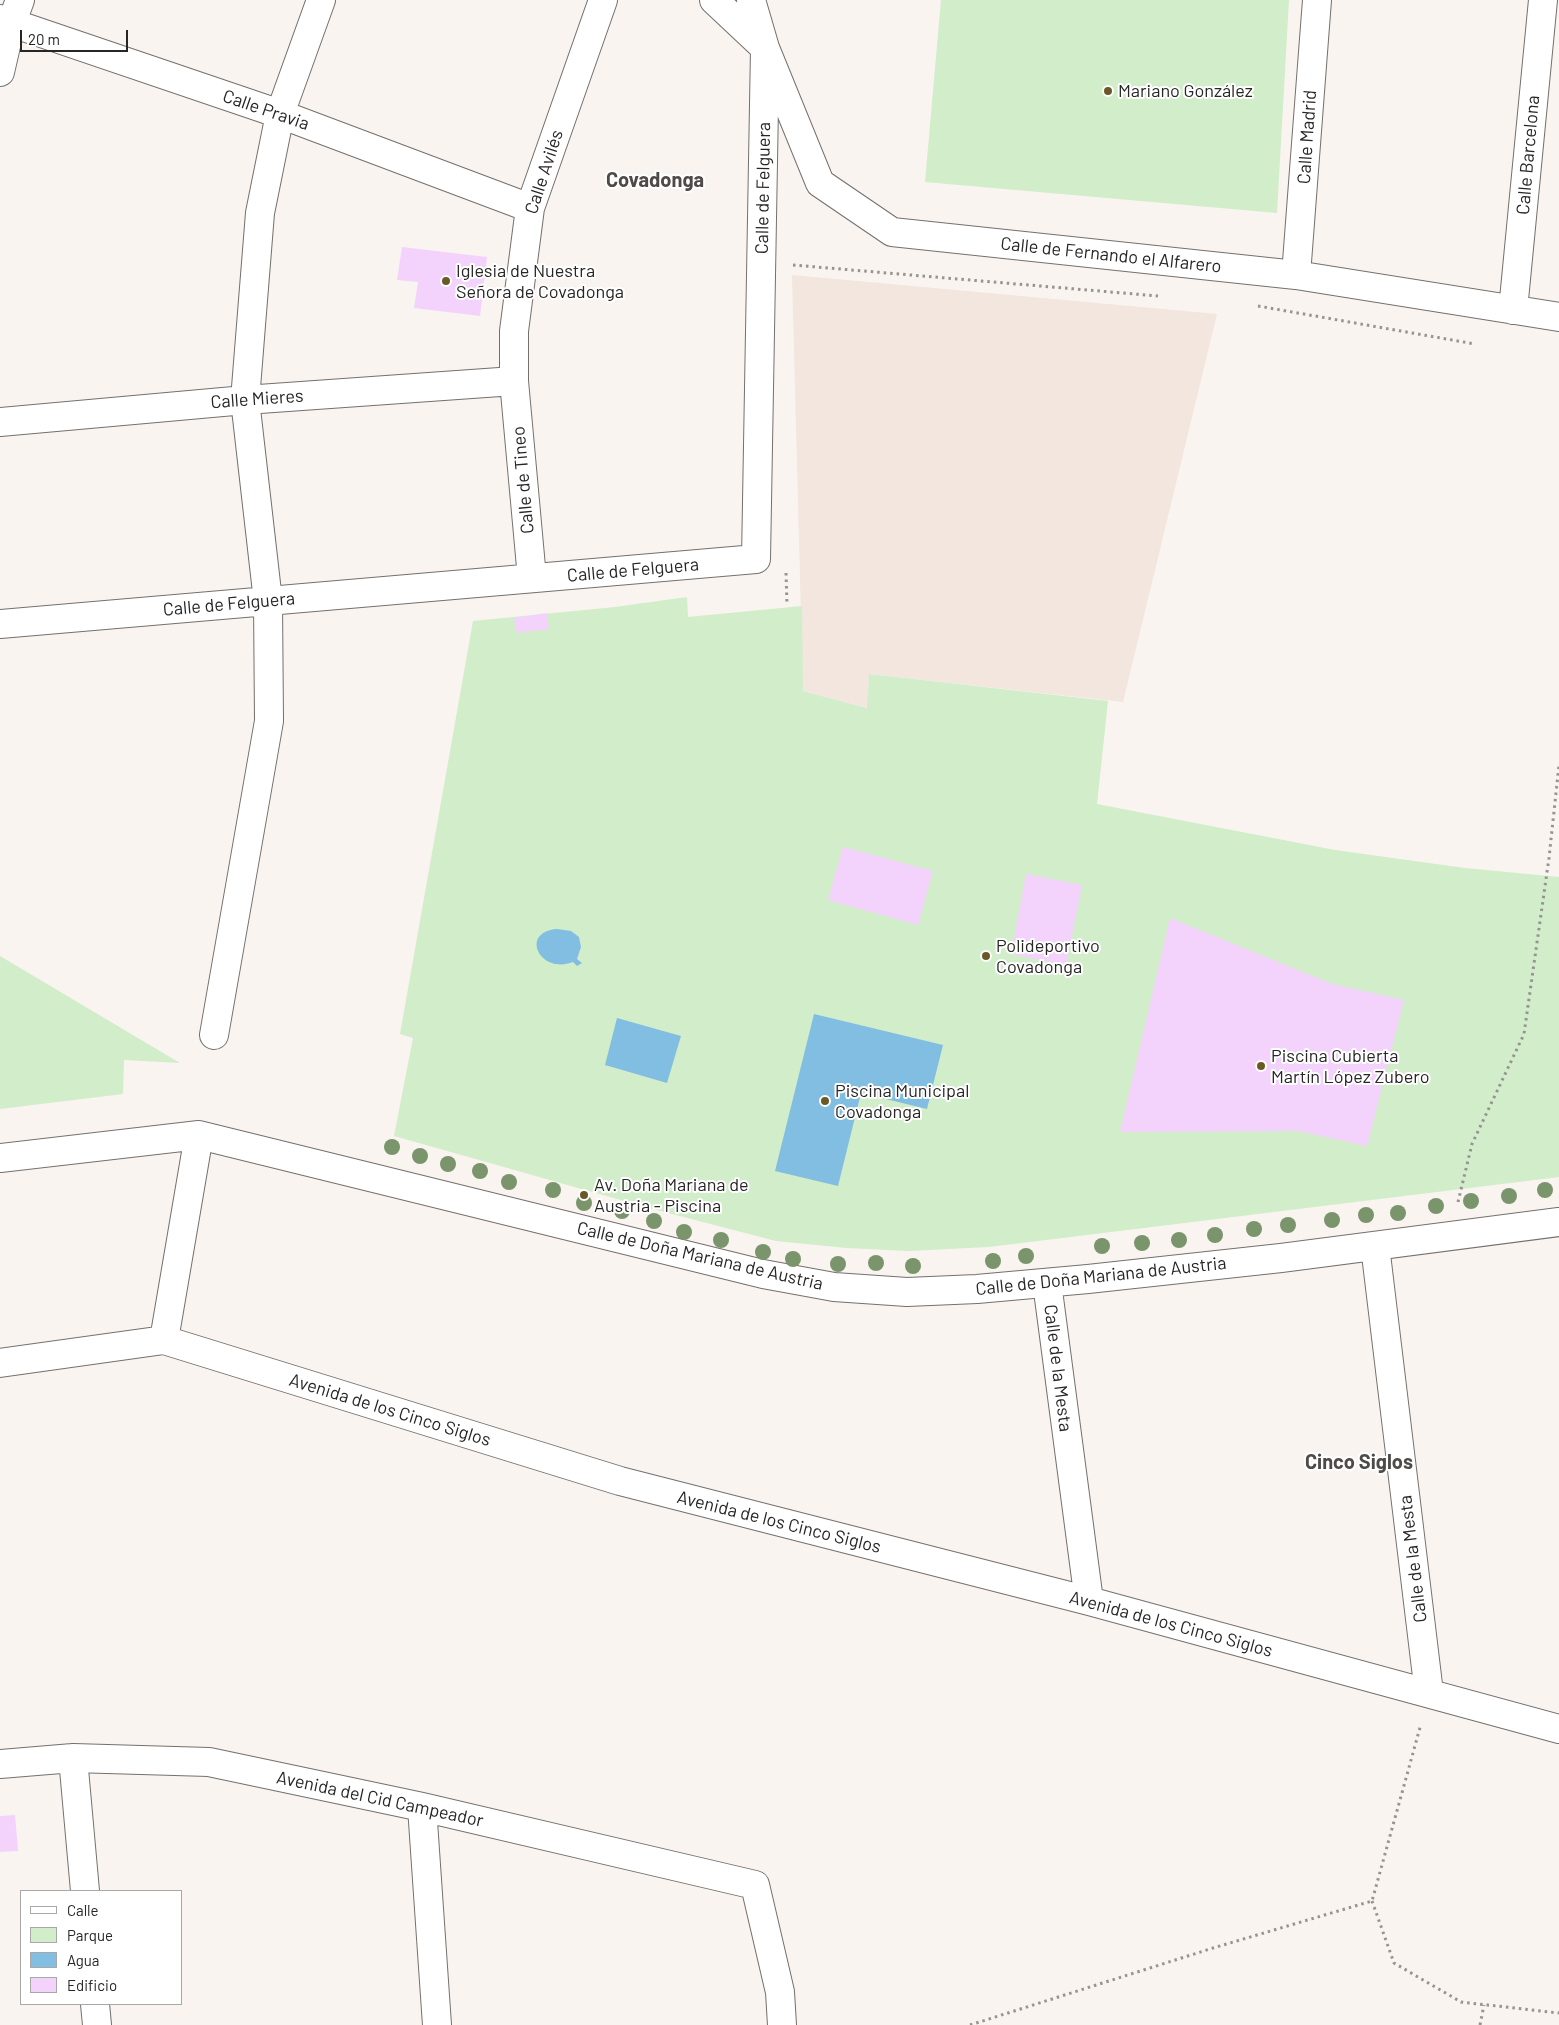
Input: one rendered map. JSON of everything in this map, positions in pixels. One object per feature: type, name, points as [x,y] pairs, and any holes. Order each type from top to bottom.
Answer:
[{"type":"street","points":[[214,1035],[269,721],[268,601],[245,400],[260,213],[280,114],[321,0]]},
{"type":"street","name":"Calle Avilés","points":[[514,381],[514,331],[530,208],[603,0]]},
{"type":"street","name":"Calle de Fernando el Alfarero","points":[[714,0],[765,48]]},
{"type":"street","name":"Calle de Fernando el Alfarero","points":[[751,0],[765,48],[820,182],[892,232],[1296,275],[1559,317]]},
{"type":"street","name":"Calle Madrid","points":[[1296,275],[1317,0]]},
{"type":"street","name":"Calle Barcelona","points":[[1513,310],[1543,0]]},
{"type":"street","points":[[0,72],[10,14]]},
{"type":"street","name":"Calle Pravia","points":[[10,14],[530,208]]},
{"type":"street","name":"Calle de Felguera","points":[[0,624],[756,559],[765,48]]},
{"type":"street","name":"Calle de Tineo","points":[[514,381],[532,578]]},
{"type":"street","name":"Calle Mieres","points":[[0,422],[245,400],[514,381]]},
{"type":"street","points":[[164,1340],[199,1135]]},
{"type":"street","name":"Calle de Doña Mariana de Austria","points":[[0,1158],[199,1135],[762,1274],[834,1287],[907,1292],[1047,1283],[1375,1246],[1559,1222]]},
{"type":"street","name":"Calle de la Mesta","points":[[1375,1246],[1429,1693]]},
{"type":"street","name":"Calle de la Mesta","points":[[1047,1283],[1089,1601]]},
{"type":"street","name":"Avenida de los Cinco Siglos","points":[[0,1363],[164,1340],[620,1481],[1089,1601],[1559,1729]]},
{"type":"street","points":[[73,1758],[85,1890]]},
{"type":"street","name":"Avenida del Cid Campeador","points":[[0,1764],[73,1758],[209,1762],[422,1807],[755,1885],[780,1992],[782,2025]]},
{"type":"street","points":[[422,1807],[437,2025]]},
{"type":"street","points":[[95,2005],[96,2025]]},
{"type":"path","points":[[786,271],[792,265],[1167,296]]},
{"type":"path","points":[[1256,306],[1475,344]]},
{"type":"path","points":[[786,565],[787,605]]},
{"type":"path","points":[[1449,1236],[1472,1144],[1524,1034],[1559,765]]},
{"type":"path","points":[[1429,1693],[1372,1901],[1394,1963],[1461,2002],[1559,2013]]},
{"type":"path","points":[[970,2025],[1214,1948],[1372,1901]]},
{"type":"path","points":[[1480,2025],[1484,2005]]},
{"type":"shaded area","points":[[792,275],[1217,314],[1123,702],[869,674],[868,708],[803,691]]},
{"type":"green space","name":"Mariano González","points":[[941,0],[1289,0],[1277,213],[925,182]]},
{"type":"green space","name":"Polideportivo Covadonga","points":[[687,597],[688,617],[802,606],[803,691],[867,708],[869,674],[1108,701],[1097,804],[1335,850],[1465,868],[1559,877],[1559,1177],[989,1247],[909,1251],[846,1248],[776,1241],[649,1208],[394,1136],[413,1038],[400,1034],[473,621],[615,607]]},
{"type":"green space","points":[[0,956],[180,1063],[124,1060],[123,1094],[0,1109]]},
{"type":"water","points":[[557,929],[571,931],[579,937],[581,947],[577,959],[582,963],[577,966],[573,962],[551,963],[543,958],[538,951],[539,937],[545,932]]},
{"type":"water","name":"Piscina Municipal Covadonga","points":[[814,1014],[943,1045],[927,1109],[861,1093],[838,1186],[775,1171]]},
{"type":"water","points":[[617,1018],[681,1036],[667,1083],[605,1065]]},
{"type":"building","name":"Iglesia de Nuestra Señora de Covadonga","points":[[402,247],[487,257],[480,316],[414,308],[418,282],[397,280]]},
{"type":"building","points":[[547,613],[549,629],[516,633],[514,618]]},
{"type":"building","points":[[843,847],[933,871],[918,925],[828,900]]},
{"type":"building","points":[[1026,874],[1082,885],[1066,965],[1011,954]]},
{"type":"building","name":"Piscina Cubierta Martín López Zubero","points":[[1170,918],[1332,984],[1404,1000],[1367,1146],[1298,1131],[1120,1132]]},
{"type":"building","points":[[15,1815],[18,1851],[0,1852],[0,1816]]},
{"type":"place","name":"Mariano González","points":[[1108,91]]},
{"type":"place","name":"Iglesia de Nuestra Señora de Covadonga","points":[[446,281]]},
{"type":"place","name":"Polideportivo Covadonga","points":[[986,956]]},
{"type":"place","name":"Piscina Cubierta Martín López Zubero","points":[[1261,1066]]},
{"type":"place","name":"Piscina Municipal Covadonga","points":[[825,1101]]},
{"type":"place","name":"Av. Doña Mariana de Austria - Piscina","points":[[584,1195]]},
{"type":"district","name":"Covadonga","points":[[655,180]]},
{"type":"district","name":"Cinco Siglos","points":[[1359,1462]]}]
